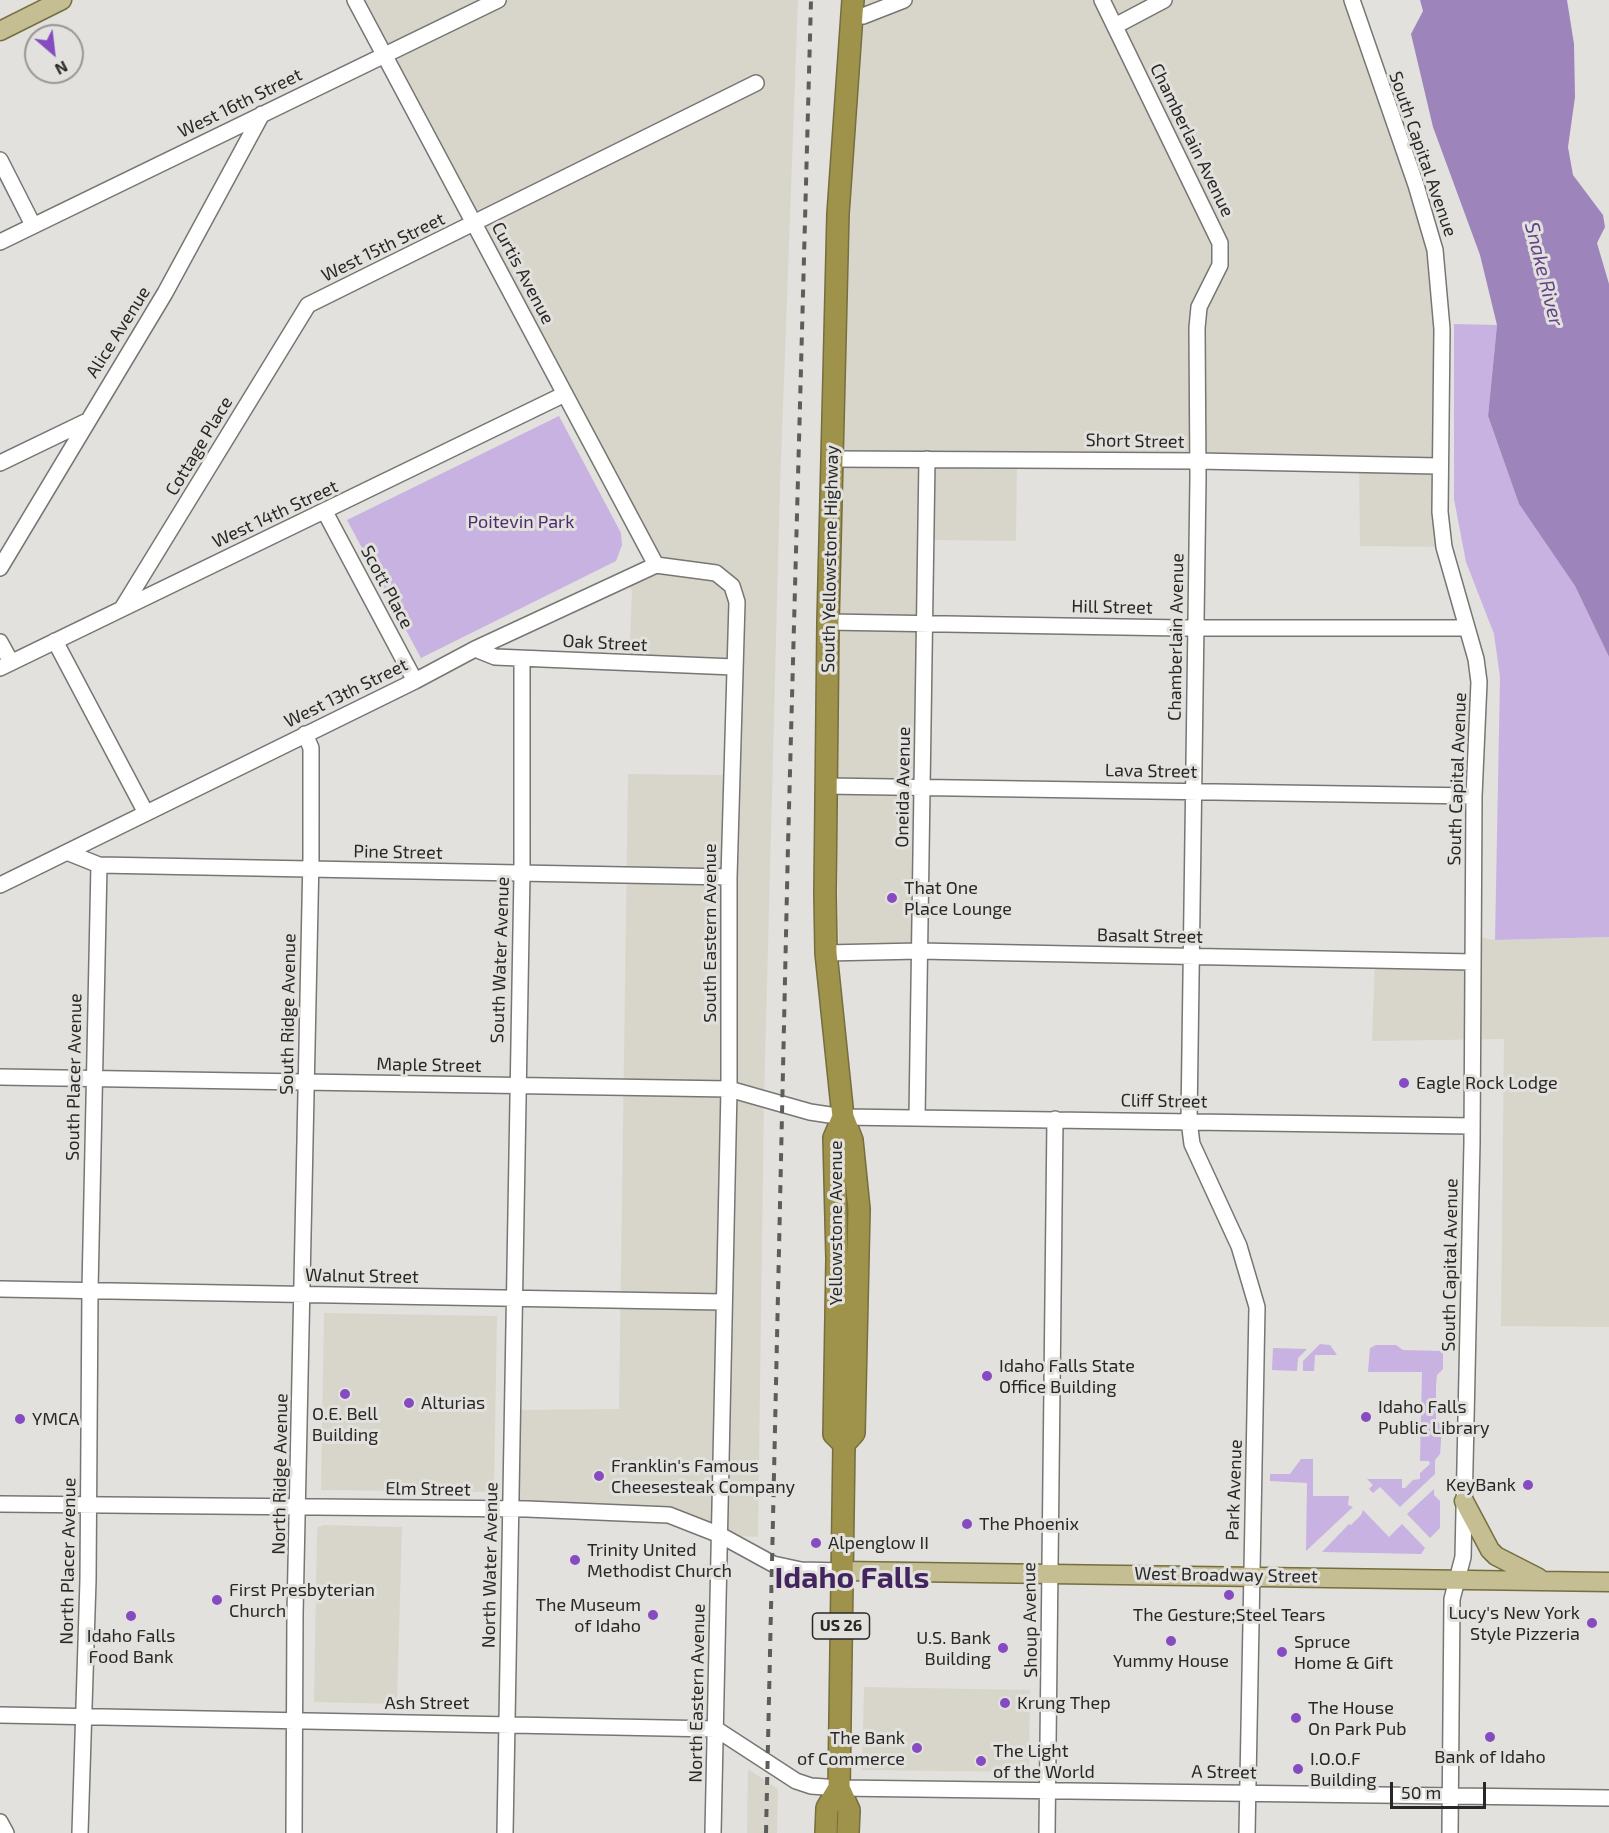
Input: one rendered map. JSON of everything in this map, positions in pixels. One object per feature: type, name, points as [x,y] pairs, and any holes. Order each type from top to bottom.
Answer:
[{"type":"highway","name":"South Yellowstone Highway","points":[[849,1117],[826,953],[826,786],[838,214],[852,8]]},
{"type":"highway","name":"Yellowstone Avenue","points":[[826,1833],[827,1809],[838,1788],[844,1444],[854,1433],[858,1209],[849,1117]]},
{"type":"highway","name":"Yellowstone Avenue","points":[[838,1788],[849,1810],[848,1833]]},
{"type":"main road","points":[[0,31],[62,0]]},
{"type":"main road","points":[[1464,1501],[1490,1550],[1543,1580]]},
{"type":"main road","name":"West Broadway Street","points":[[842,1571],[1049,1572],[1609,1582]]},
{"type":"street","name":"Curtis Avenue","points":[[355,0],[656,565]]},
{"type":"street","name":"West 16th Street","points":[[0,242],[498,0]]},
{"type":"street","points":[[852,8],[863,16],[904,0]]},
{"type":"street","name":"Chamberlain Avenue","points":[[1102,0],[1220,243],[1220,265],[1199,307],[1197,328],[1197,628],[1189,1121],[1192,1144],[1239,1246],[1255,1293]]},
{"type":"street","points":[[1115,26],[1164,0]]},
{"type":"street","name":"South Capital Avenue","points":[[1352,0],[1416,185],[1435,250],[1442,329],[1438,466],[1444,547],[1467,628],[1479,682],[1474,796],[1472,1126],[1463,1557],[1452,1599],[1450,1833]]},
{"type":"street","name":"West 15th Street","points":[[308,305],[756,83]]},
{"type":"street","name":"Alice Avenue","points":[[0,568],[165,293],[262,114]]},
{"type":"street","points":[[0,160],[33,225]]},
{"type":"street","name":"Cottage Place","points":[[123,607],[308,305]]},
{"type":"street","name":"West 14th Street","points":[[5,665],[565,394]]},
{"type":"street","points":[[0,463],[86,422]]},
{"type":"street","name":"Short Street","points":[[832,459],[1198,461],[1438,466]]},
{"type":"street","name":"Oneida Avenue","points":[[917,1117],[927,459]]},
{"type":"street","name":"Scott Place","points":[[325,512],[415,681]]},
{"type":"street","name":"South Eastern Avenue","points":[[656,565],[716,573],[726,579],[736,594],[729,878],[729,1089],[723,1302]]},
{"type":"street","name":"West 13th Street","points":[[0,885],[69,853],[475,649],[656,565]]},
{"type":"street","name":"Hill Street","points":[[828,622],[1197,628],[1467,628]]},
{"type":"street","points":[[55,641],[146,813]]},
{"type":"street","points":[[0,642],[5,665]]},
{"type":"street","name":"Oak Street","points":[[475,649],[495,657],[522,659],[734,666]]},
{"type":"street","name":"South Water Avenue","points":[[515,1298],[522,874],[522,659]]},
{"type":"street","name":"South Ridge Avenue","points":[[303,1295],[311,748],[305,734]]},
{"type":"street","name":"Lava Street","points":[[826,786],[1474,796]]},
{"type":"street","name":"Pine Street","points":[[69,853],[99,865],[729,878]]},
{"type":"street","name":"South Placer Avenue","points":[[90,1290],[99,865]]},
{"type":"street","name":"Basalt Street","points":[[826,953],[919,951],[1473,962]]},
{"type":"street","name":"Maple Street","points":[[0,1077],[729,1089],[810,1112],[849,1117]]},
{"type":"street","name":"Cliff Street","points":[[849,1117],[1472,1126]]},
{"type":"street","name":"Shoup Avenue","points":[[1047,1833],[1051,1672],[1049,1572],[1055,1119]]},
{"type":"street","name":"Walnut Street","points":[[0,1289],[723,1302]]},
{"type":"street","name":"North Placer Avenue","points":[[80,1833],[88,1504],[90,1290]]},
{"type":"street","name":"Park Avenue","points":[[1247,1833],[1256,1366],[1255,1293]]},
{"type":"street","name":"North Ridge Avenue","points":[[294,1833],[303,1295]]},
{"type":"street","name":"North Water Avenue","points":[[505,1833],[515,1298]]},
{"type":"street","name":"North Eastern Avenue","points":[[713,1833],[723,1302]]},
{"type":"street","name":"Elm Street","points":[[0,1504],[510,1509],[669,1515],[720,1534],[773,1564],[801,1570],[842,1571]]},
{"type":"street","name":"Ash Street","points":[[0,1715],[716,1730]]},
{"type":"street","points":[[716,1730],[796,1781],[811,1786],[838,1788]]},
{"type":"street","name":"A Street","points":[[838,1788],[1609,1798]]},
{"type":"street","points":[[0,1822],[6,1833]]},
{"type":"shaded area","points":[[356,0],[798,0],[780,488],[764,1100],[758,1537],[720,1535],[690,1521],[510,1509],[513,1410],[619,1409],[628,774],[732,775],[734,667],[629,664],[632,592],[627,578],[655,566]]},
{"type":"shaded area","points":[[858,0],[1352,0],[1435,250],[1444,547],[1360,546],[1359,465],[1017,460],[1016,541],[927,540],[919,951],[839,952],[836,785],[842,460]]},
{"type":"shaded area","points":[[1473,936],[1495,940],[1609,937],[1609,1327],[1501,1326],[1504,1039],[1372,1041],[1375,960],[1472,962]]},
{"type":"shaded area","name":"Alturias","points":[[324,1313],[497,1316],[494,1492],[321,1490]]},
{"type":"shaded area","points":[[324,1525],[402,1527],[397,1704],[314,1702],[317,1532],[318,1527]]},
{"type":"shaded area","points":[[864,1687],[1030,1690],[1029,1772],[862,1770]]},
{"type":"shaded area","points":[[748,1769],[778,1789],[777,1833],[747,1833]]},
{"type":"green space","points":[[1454,324],[1497,325],[1488,416],[1519,504],[1575,586],[1609,657],[1609,937],[1495,940],[1500,677],[1494,634],[1466,562],[1454,499]]},
{"type":"green space","name":"Poitevin Park","points":[[559,416],[621,533],[622,545],[616,561],[421,658],[347,520]]},
{"type":"green space","points":[[1320,1344],[1330,1345],[1337,1355],[1315,1355],[1314,1371],[1303,1371],[1303,1361]]},
{"type":"green space","points":[[1376,1345],[1396,1345],[1403,1350],[1443,1351],[1443,1369],[1437,1375],[1436,1385],[1436,1420],[1442,1426],[1440,1454],[1435,1460],[1435,1474],[1400,1507],[1380,1487],[1373,1493],[1369,1489],[1373,1485],[1367,1479],[1402,1479],[1402,1488],[1405,1488],[1413,1480],[1420,1479],[1420,1473],[1430,1464],[1429,1461],[1420,1461],[1422,1372],[1368,1372],[1370,1348]]},
{"type":"green space","points":[[1273,1348],[1307,1349],[1298,1358],[1297,1371],[1272,1370]]},
{"type":"green space","points":[[1301,1459],[1313,1459],[1313,1496],[1349,1496],[1348,1505],[1353,1507],[1306,1551],[1307,1483],[1270,1481],[1270,1474],[1290,1474]]},
{"type":"green space","points":[[1434,1489],[1434,1495],[1440,1501],[1440,1528],[1430,1538],[1407,1514]]},
{"type":"green space","points":[[1363,1510],[1389,1537],[1402,1524],[1425,1548],[1421,1554],[1322,1552],[1361,1515]]},
{"type":"water","name":"Snake River","points":[[1420,0],[1567,0],[1574,44],[1575,97],[1568,147],[1573,175],[1603,215],[1605,227],[1597,243],[1609,284],[1609,657],[1575,586],[1519,504],[1488,416],[1497,325],[1480,255],[1433,127],[1411,34],[1423,11]]},
{"type":"railway","points":[[766,1833],[788,845],[811,0]]},
{"type":"place","name":"That One Place Lounge","points":[[892,898]]},
{"type":"place","name":"Eagle Rock Lodge","points":[[1404,1083]]},
{"type":"place","name":"Idaho Falls State Office Building","points":[[987,1376]]},
{"type":"place","name":"O.E. Bell Building","points":[[345,1394]]},
{"type":"place","name":"Alturias","points":[[409,1403]]},
{"type":"place","name":"Idaho Falls Public Library","points":[[1366,1417]]},
{"type":"place","name":"YMCA","points":[[20,1419]]},
{"type":"place","name":"Franklin's Famous Cheesesteak Company","points":[[599,1476]]},
{"type":"place","name":"KeyBank","points":[[1528,1485]]},
{"type":"place","name":"The Phoenix","points":[[967,1524]]},
{"type":"place","name":"Alpenglow II","points":[[816,1543]]},
{"type":"place","name":"Trinity United Methodist Church","points":[[575,1560]]},
{"type":"place","name":"The Gesture;Steel Tears","points":[[1229,1595]]},
{"type":"place","name":"First Presbyterian Church","points":[[217,1600]]},
{"type":"place","name":"The Museum of Idaho","points":[[653,1615]]},
{"type":"place","name":"Idaho Falls Food Bank","points":[[131,1616]]},
{"type":"place","name":"Lucy's New York Style Pizzeria","points":[[1592,1623]]},
{"type":"place","name":"Yummy House","points":[[1171,1641]]},
{"type":"place","name":"U.S. Bank Building","points":[[1003,1648]]},
{"type":"place","name":"Spruce Home & Gift","points":[[1282,1652]]},
{"type":"place","name":"Krung Thep","points":[[1005,1703]]},
{"type":"place","name":"The House On Park Pub","points":[[1296,1718]]},
{"type":"place","name":"Bank of Idaho","points":[[1490,1737]]},
{"type":"place","name":"The Bank of Commerce","points":[[917,1748]]},
{"type":"place","name":"The Light of the World","points":[[981,1761]]},
{"type":"place","name":"I.O.O.F Building","points":[[1298,1769]]},
{"type":"district","name":"Idaho Falls","points":[[852,1578]]}]
